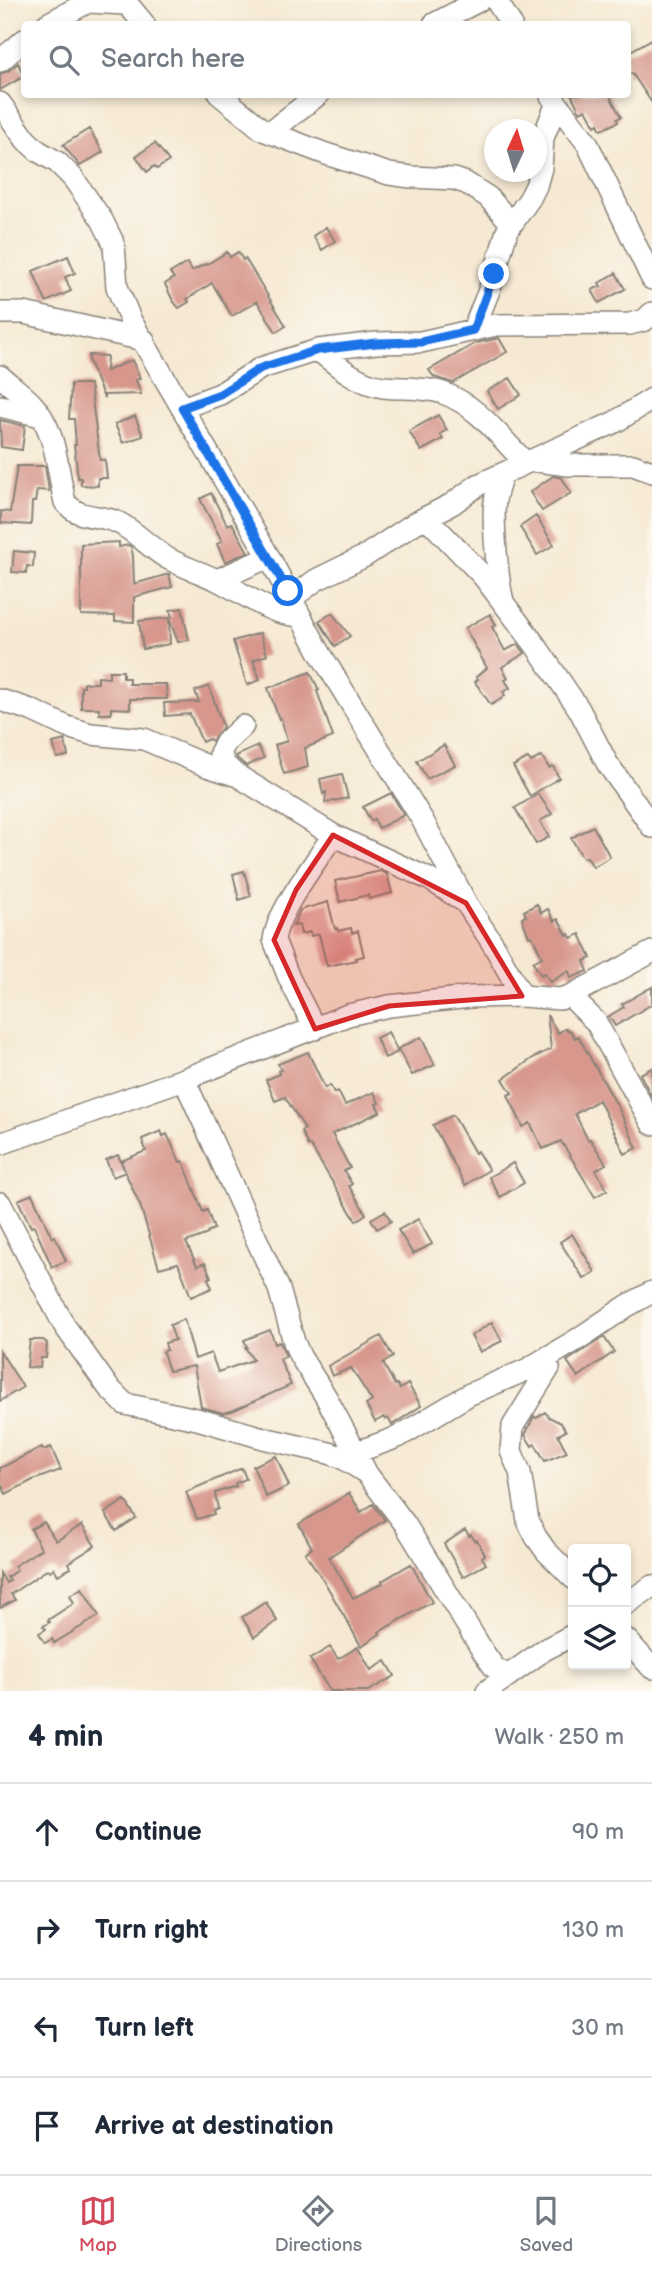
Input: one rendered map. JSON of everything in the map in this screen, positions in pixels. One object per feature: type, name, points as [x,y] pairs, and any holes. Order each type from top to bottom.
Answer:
[{"type":"street","points":[[442,21],[494,0],[509,21]]},
{"type":"street","points":[[53,21],[91,1],[125,4],[142,21]]},
{"type":"street","points":[[0,61],[21,43]]},
{"type":"street","points":[[224,98],[253,124],[326,154],[389,174],[460,180],[488,197],[512,224]]},
{"type":"street","points":[[270,132],[314,98]]},
{"type":"street","points":[[473,330],[490,288],[503,240],[536,186],[541,169],[543,138],[553,100]]},
{"type":"street","points":[[553,100],[587,143],[652,279]]},
{"type":"street","points":[[0,103],[26,140],[57,162],[72,178],[102,220],[114,244],[117,287],[121,302],[270,556],[320,653],[423,821],[466,903],[522,996]]},
{"type":"street","points":[[0,313],[24,313],[144,340]]},
{"type":"street","points":[[182,408],[220,394],[261,368],[318,350],[376,343],[421,342],[496,326],[630,324],[645,320],[652,313]]},
{"type":"street","points":[[318,350],[367,383],[381,387],[431,390],[457,400],[495,428],[528,461],[646,467]]},
{"type":"street","points":[[0,376],[32,404],[41,416],[53,444],[65,502],[71,510],[80,515],[121,523],[167,558],[217,580],[276,613],[296,607],[316,580],[366,556],[426,517],[452,504],[478,485],[615,422],[652,399]]},
{"type":"street","points":[[0,407],[41,416]]},
{"type":"street","points":[[502,474],[495,501],[494,520],[503,604]]},
{"type":"street","points":[[426,517],[483,576],[564,685],[607,762],[652,827]]},
{"type":"street","points":[[217,580],[270,556]]},
{"type":"street","points":[[0,701],[32,710],[67,727],[91,734],[144,739],[194,761],[238,776]]},
{"type":"street","points":[[243,726],[226,742],[220,752],[225,765],[238,776],[333,835],[429,879],[466,903]]},
{"type":"street","points":[[315,1028],[285,969],[274,940],[296,890],[333,835]]},
{"type":"street","points":[[0,1144],[184,1079],[348,1015],[389,1006],[470,998],[522,996],[560,999],[652,952]]},
{"type":"street","points":[[570,996],[596,1022],[652,1124]]},
{"type":"street","points":[[184,1079],[279,1289],[297,1349],[367,1474],[405,1524],[484,1653],[494,1667],[507,1676]]},
{"type":"street","points":[[0,1203],[64,1325],[108,1387],[125,1404],[197,1419],[329,1453],[341,1457],[367,1474]]},
{"type":"street","points":[[354,1452],[405,1433],[456,1401],[526,1370],[652,1292]]},
{"type":"street","points":[[549,1368],[513,1426],[511,1451],[520,1472],[528,1521],[546,1551],[568,1573]]},
{"type":"street","points":[[631,1601],[652,1586]]},
{"type":"street","points":[[487,1691],[544,1650],[568,1638]]},
{"type":"street","points":[[631,1645],[652,1668]]},
{"type":"highlighted area","points":[[333,835],[466,903],[522,996],[389,1006],[315,1029],[274,940],[296,890]]},
{"type":"building","points":[[652,39],[652,103],[631,74],[631,51]]},
{"type":"building","points":[[18,63],[21,78],[0,90],[0,74]]},
{"type":"building","points":[[573,98],[611,98],[621,117],[617,119],[618,122],[601,130],[598,124],[595,126],[586,109],[580,112]]},
{"type":"building","points":[[89,129],[103,152],[80,166],[63,145]]},
{"type":"building","points":[[155,143],[169,161],[157,169],[154,166],[147,172],[136,156]]},
{"type":"building","points":[[326,227],[335,241],[322,250],[313,236]]},
{"type":"building","points":[[227,252],[230,257],[238,252],[243,260],[245,258],[286,326],[276,332],[257,301],[232,316],[212,283],[187,299],[189,302],[179,308],[173,301],[165,284],[174,278],[170,273],[187,263],[192,271]]},
{"type":"building","points":[[68,256],[75,273],[65,277],[71,291],[46,302],[33,271]]},
{"type":"building","points":[[616,273],[625,289],[599,303],[592,290]]},
{"type":"building","points":[[499,338],[507,352],[453,383],[434,377],[429,370],[476,343]]},
{"type":"building","points":[[89,355],[107,356],[106,371],[132,360],[140,378],[136,380],[141,394],[104,395],[104,398],[89,362]]},
{"type":"building","points":[[510,378],[521,395],[498,409],[487,391]]},
{"type":"building","points":[[71,384],[90,384],[100,460],[105,460],[107,478],[98,478],[98,486],[81,485],[81,478],[78,478],[74,419],[69,419]]},
{"type":"building","points":[[438,415],[447,430],[440,434],[443,439],[421,451],[409,431]]},
{"type":"building","points":[[135,416],[143,436],[123,443],[115,424]]},
{"type":"building","points":[[0,420],[25,426],[22,450],[1,447]]},
{"type":"building","points":[[17,466],[45,466],[49,491],[37,490],[35,502],[32,502],[31,525],[1,523],[1,511],[10,512]]},
{"type":"building","points":[[553,476],[562,478],[571,493],[542,511],[530,492]]},
{"type":"building","points":[[211,493],[227,525],[232,523],[248,552],[225,562],[217,544],[222,541],[200,499]]},
{"type":"building","points":[[536,516],[554,545],[537,555],[520,527]]},
{"type":"building","points":[[119,542],[119,547],[131,547],[134,584],[169,574],[172,587],[134,597],[134,622],[115,621],[115,616],[81,615],[81,544]]},
{"type":"building","points":[[14,551],[34,553],[33,567],[27,566],[26,573],[12,572]]},
{"type":"building","points":[[182,608],[189,640],[178,642],[169,618],[172,617],[170,610]]},
{"type":"building","points":[[332,613],[350,636],[335,646],[319,621]]},
{"type":"building","points":[[490,614],[496,625],[492,627],[505,651],[518,644],[525,653],[502,667],[510,688],[503,692],[505,695],[501,699],[491,705],[475,682],[478,679],[476,677],[487,668],[465,628]]},
{"type":"building","points":[[169,618],[170,644],[143,649],[139,621]]},
{"type":"building","points":[[260,633],[267,655],[253,660],[260,680],[247,685],[233,641]]},
{"type":"building","points":[[109,671],[123,671],[123,678],[129,678],[129,684],[166,684],[167,699],[130,699],[130,709],[111,708],[111,714],[99,714],[99,708],[81,708],[81,687],[84,687],[84,683],[98,683],[98,677],[109,678]]},
{"type":"building","points":[[310,672],[319,690],[317,691],[333,737],[305,748],[308,767],[284,774],[275,745],[287,741],[281,718],[279,719],[268,688]]},
{"type":"building","points":[[209,686],[223,727],[212,741],[209,739],[202,742],[190,714],[165,716],[164,703],[199,702],[195,691]]},
{"type":"building","points":[[65,740],[68,756],[57,758],[53,743]]},
{"type":"building","points":[[444,745],[455,765],[427,779],[417,761]]},
{"type":"building","points":[[258,746],[264,758],[246,766],[237,758],[236,756]]},
{"type":"building","points":[[542,756],[549,768],[553,766],[559,778],[530,796],[513,766],[528,758],[531,762]]},
{"type":"building","points":[[342,774],[348,798],[325,803],[326,792],[323,794],[320,779]]},
{"type":"building","points":[[391,793],[404,815],[379,828],[374,819],[371,821],[363,807]]},
{"type":"building","points":[[538,794],[552,814],[540,821],[549,837],[536,844],[515,808]]},
{"type":"building","points":[[593,826],[610,857],[593,867],[587,857],[583,858],[571,838]]},
{"type":"building","points":[[244,871],[251,896],[239,900],[233,874]]},
{"type":"building","points":[[381,871],[387,874],[392,893],[369,899],[368,895],[340,902],[335,881]]},
{"type":"building","points":[[328,902],[335,929],[338,931],[351,928],[352,933],[358,931],[364,956],[327,966],[319,934],[301,934],[299,925],[293,926],[300,910]]},
{"type":"building","points":[[537,904],[541,913],[548,909],[554,921],[558,919],[571,938],[580,934],[591,958],[584,961],[588,971],[571,978],[569,971],[550,982],[545,973],[541,975],[533,962],[542,957],[532,936],[529,937],[522,918],[526,916],[524,911]]},
{"type":"building","points":[[652,987],[652,1004],[615,1026],[609,1016],[624,1007],[622,1004]]},
{"type":"building","points":[[547,1015],[558,1033],[566,1028],[575,1038],[578,1036],[618,1107],[637,1148],[625,1154],[599,1100],[575,1114],[588,1140],[590,1139],[606,1164],[596,1170],[607,1190],[595,1197],[561,1141],[543,1149],[530,1123],[523,1127],[508,1095],[512,1093],[503,1079],[551,1049]]},
{"type":"building","points":[[388,1032],[398,1052],[385,1058],[376,1038]]},
{"type":"building","points":[[421,1037],[435,1065],[412,1075],[398,1049]]},
{"type":"building","points":[[308,1052],[325,1088],[330,1085],[334,1093],[338,1091],[345,1105],[374,1092],[379,1103],[376,1104],[380,1112],[332,1134],[350,1168],[344,1171],[352,1184],[349,1186],[366,1214],[356,1221],[310,1145],[308,1146],[301,1131],[305,1129],[285,1097],[275,1101],[266,1080],[279,1074],[278,1071],[281,1070],[278,1064]]},
{"type":"building","points":[[652,1068],[652,1097],[640,1074]]},
{"type":"building","points":[[453,1115],[475,1153],[477,1151],[489,1170],[465,1185],[433,1125]]},
{"type":"building","points":[[161,1131],[163,1136],[167,1134],[180,1162],[183,1161],[203,1212],[207,1210],[214,1229],[186,1242],[197,1266],[205,1263],[212,1288],[191,1297],[178,1263],[159,1268],[140,1205],[125,1172],[113,1177],[106,1160],[118,1155],[125,1171],[121,1161],[146,1151],[142,1139]]},
{"type":"building","points":[[513,1163],[524,1183],[500,1197],[489,1177]]},
{"type":"building","points":[[32,1194],[66,1261],[52,1267],[34,1226],[31,1227],[18,1200]]},
{"type":"building","points":[[385,1211],[391,1221],[377,1229],[371,1219]]},
{"type":"building","points":[[418,1219],[432,1244],[413,1254],[398,1230]]},
{"type":"building","points":[[572,1234],[595,1272],[584,1279],[560,1242]]},
{"type":"building","points":[[184,1319],[195,1359],[211,1353],[218,1372],[253,1360],[244,1340],[270,1330],[275,1344],[280,1342],[286,1356],[280,1359],[291,1385],[232,1411],[223,1413],[201,1407],[194,1366],[169,1371],[163,1352],[167,1350],[165,1343],[175,1340],[170,1325]]},
{"type":"building","points":[[492,1322],[502,1341],[480,1352],[471,1336]]},
{"type":"building","points":[[381,1336],[393,1357],[383,1363],[395,1385],[400,1389],[408,1384],[421,1406],[392,1425],[388,1418],[385,1420],[384,1417],[375,1422],[366,1405],[372,1401],[351,1368],[332,1376],[328,1366]]},
{"type":"building","points":[[604,1337],[614,1352],[578,1377],[567,1361]]},
{"type":"building","points":[[30,1340],[43,1340],[47,1343],[46,1358],[41,1358],[40,1368],[27,1367]]},
{"type":"building","points":[[0,1351],[23,1387],[0,1401]]},
{"type":"building","points":[[545,1412],[561,1423],[566,1431],[558,1435],[567,1452],[545,1461],[535,1444],[532,1446],[525,1435],[534,1416],[536,1418]]},
{"type":"building","points":[[42,1447],[43,1450],[51,1447],[61,1470],[6,1494],[0,1481],[0,1468]]},
{"type":"building","points":[[276,1456],[289,1486],[266,1497],[253,1466]]},
{"type":"building","points":[[242,1468],[246,1479],[235,1483],[236,1486],[215,1493],[218,1509],[213,1511],[214,1514],[197,1519],[186,1492]]},
{"type":"building","points":[[349,1493],[361,1512],[373,1504],[385,1520],[329,1557],[353,1598],[383,1583],[382,1581],[411,1564],[432,1602],[379,1632],[380,1634],[361,1646],[305,1553],[312,1548],[299,1524]]},
{"type":"building","points":[[125,1500],[136,1518],[116,1531],[105,1513]]},
{"type":"building","points":[[44,1522],[56,1541],[82,1525],[95,1546],[68,1563],[71,1568],[58,1575],[54,1568],[50,1571],[48,1569],[11,1594],[15,1600],[0,1608],[0,1573],[6,1583],[10,1581],[7,1577],[17,1570],[14,1566],[41,1549],[31,1529]]},
{"type":"building","points":[[465,1530],[477,1540],[485,1555],[482,1557],[486,1564],[463,1577],[444,1544]]},
{"type":"building","points":[[82,1588],[99,1616],[54,1643],[52,1639],[45,1643],[39,1633],[46,1629],[43,1626],[74,1603],[70,1595]]},
{"type":"building","points":[[266,1602],[277,1621],[254,1637],[242,1617]]},
{"type":"building","points":[[330,1647],[338,1659],[358,1647],[371,1670],[386,1661],[395,1676],[368,1691],[330,1691],[310,1659]]},
{"type":"route","points":[[288,591],[182,408],[220,394],[261,368],[318,350],[376,343],[421,342],[473,330],[494,274]]}]
